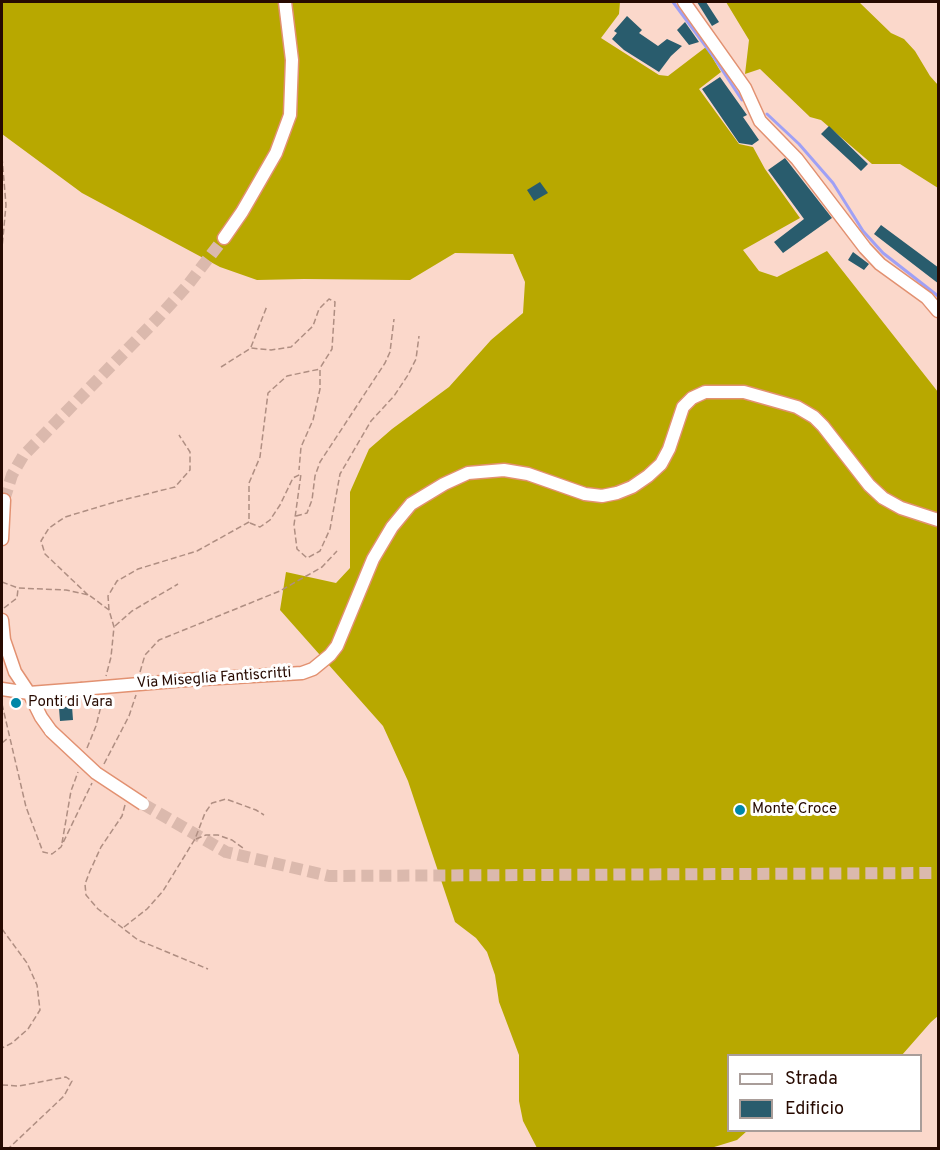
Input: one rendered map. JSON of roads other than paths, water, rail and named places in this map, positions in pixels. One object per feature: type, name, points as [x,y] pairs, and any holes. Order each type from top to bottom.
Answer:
[{"type":"street","points":[[224,238],[276,153],[290,115],[292,60],[285,2]]},
{"type":"street","points":[[684,2],[745,88],[760,121],[797,159],[865,248],[880,264],[927,298],[939,311]]},
{"type":"street","name":"Via Miseglia Fantiscritti","points":[[2,689],[29,693],[302,673],[313,669],[326,660],[337,646],[374,559],[392,527],[411,504],[444,484],[468,473],[504,470],[528,474],[585,494],[602,496],[617,494],[640,482],[661,464],[669,449],[683,406],[692,398],[705,392],[744,392],[797,407],[814,417],[823,426],[869,485],[883,498],[901,508],[939,520]]},
{"type":"street","points":[[2,539],[4,500]]},
{"type":"street","points":[[2,620],[4,640],[15,672],[51,732],[83,763],[143,804]]},
{"type":"waterway","points":[[673,2],[742,100]]},
{"type":"waterway","points":[[767,114],[799,144],[833,183],[863,231],[883,253],[938,296]]},
{"type":"tunnel","points":[[4,500],[12,475],[23,456],[157,319],[187,286],[224,238]]},
{"type":"tunnel","points":[[143,804],[226,852],[329,876],[938,873]]},
{"type":"place","name":"Ponti di Vara","points":[[16,703]]},
{"type":"place","name":"Monte Croce","points":[[740,810]]}]
